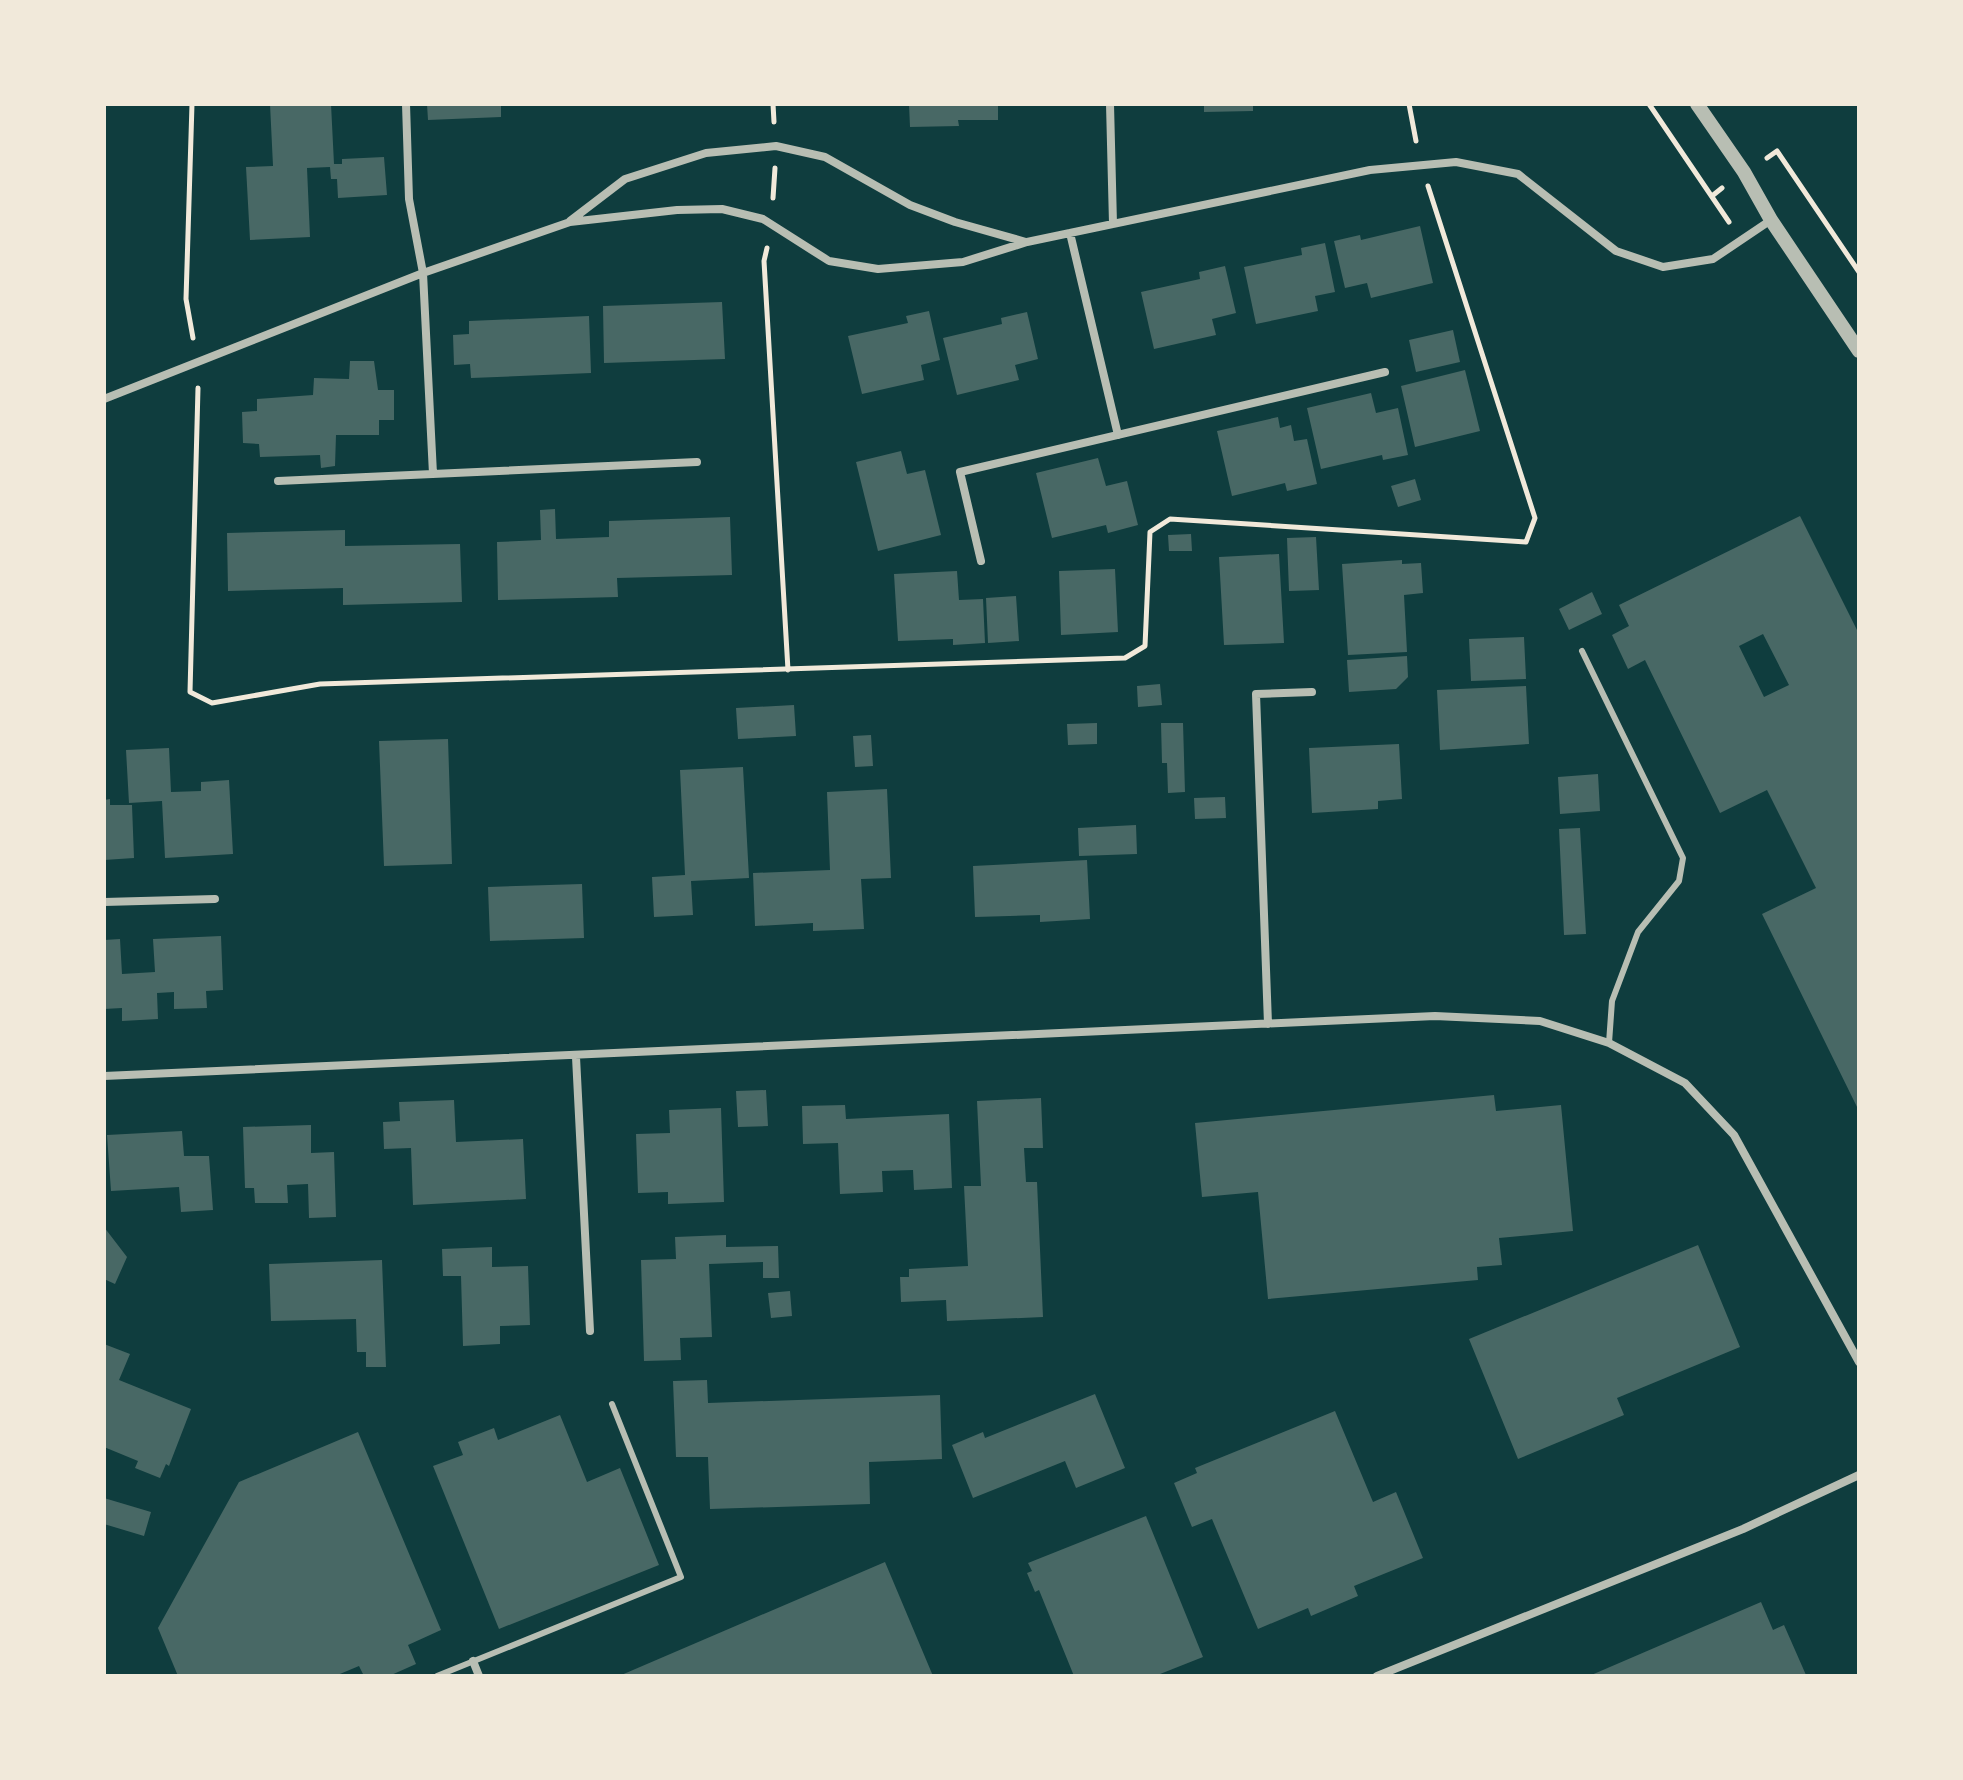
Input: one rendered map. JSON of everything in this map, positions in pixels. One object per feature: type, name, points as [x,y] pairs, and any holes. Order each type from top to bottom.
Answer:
[{"type":"street","points":[[406,104],[409,199],[423,273],[433,474]]},
{"type":"street","points":[[1110,104],[1113,224]]},
{"type":"street","points":[[1697,104],[1859,351]]},
{"type":"street","points":[[570,222],[625,179],[706,153],[776,146],[825,157],[910,205],[955,222],[1027,242]]},
{"type":"street","points":[[104,399],[423,273],[570,222],[677,210],[722,209],[763,219],[829,261],[878,269],[963,262],[1027,242],[1370,170],[1456,162],[1518,174],[1616,251],[1663,267],[1713,259],[1771,220]]},
{"type":"street","points":[[1070,233],[1118,435]]},
{"type":"street","points":[[981,561],[960,472],[1385,372]]},
{"type":"street","points":[[278,481],[697,462]]},
{"type":"street","points":[[1268,1024],[1256,694],[1312,692]]},
{"type":"street","points":[[104,902],[215,899]]},
{"type":"street","points":[[104,1076],[1435,1016],[1540,1021],[1609,1043],[1685,1083],[1734,1135],[1859,1362]]},
{"type":"street","points":[[576,1057],[590,1331]]},
{"type":"street","points":[[1377,1676],[1743,1529],[1859,1475]]},
{"type":"street","points":[[473,1661],[479,1676]]},
{"type":"lane","points":[[1582,651],[1683,858],[1679,881],[1638,932],[1612,1001],[1609,1043]]},
{"type":"lane","points":[[437,1676],[681,1577],[612,1404]]},
{"type":"path","points":[[192,104],[186,299],[198,362],[190,692],[212,703],[320,684],[1125,658],[1145,646],[1150,532],[1170,519],[1526,542],[1535,518],[1422,165],[1409,104]]},
{"type":"path","points":[[773,104],[776,146],[771,224],[764,261],[788,670]]},
{"type":"path","points":[[1649,104],[1712,196]]},
{"type":"path","points":[[1744,172],[1777,151],[1859,272]]},
{"type":"building","points":[[270,104],[331,104],[334,164],[342,164],[342,159],[384,157],[387,195],[338,198],[337,179],[331,179],[330,167],[307,168],[310,237],[250,240],[246,167],[273,166]]},
{"type":"building","points":[[427,104],[501,104],[501,117],[428,120]]},
{"type":"building","points":[[909,104],[998,104],[998,120],[958,120],[959,126],[910,127]]},
{"type":"building","points":[[1204,104],[1253,104],[1253,111],[1204,112]]},
{"type":"building","points":[[1420,226],[1433,283],[1371,298],[1367,283],[1345,288],[1334,241],[1360,235],[1361,240]]},
{"type":"building","points":[[1325,243],[1335,292],[1315,296],[1318,311],[1256,324],[1244,267],[1302,255],[1301,248]]},
{"type":"building","points":[[1225,266],[1236,313],[1212,319],[1216,335],[1154,349],[1141,292],[1200,279],[1199,272]]},
{"type":"building","points":[[722,302],[725,359],[604,363],[603,306]]},
{"type":"building","points":[[929,311],[940,360],[921,365],[924,380],[862,394],[848,336],[908,323],[906,316]]},
{"type":"building","points":[[1027,312],[1038,359],[1015,365],[1019,380],[957,395],[943,338],[1002,324],[1001,318]]},
{"type":"building","points":[[589,316],[591,373],[471,378],[470,364],[454,365],[453,335],[469,334],[469,321]]},
{"type":"building","points":[[1453,330],[1460,362],[1416,372],[1409,340]]},
{"type":"building","points":[[350,361],[374,361],[378,390],[394,390],[394,420],[379,420],[379,435],[336,435],[335,466],[321,468],[320,455],[260,457],[259,444],[243,443],[242,412],[257,411],[257,399],[313,395],[314,378],[349,379]]},
{"type":"building","points":[[1465,370],[1480,431],[1415,447],[1401,386]]},
{"type":"building","points":[[1371,393],[1376,413],[1398,408],[1408,455],[1383,460],[1382,455],[1321,469],[1307,408]]},
{"type":"building","points":[[1278,417],[1280,428],[1291,425],[1294,441],[1307,439],[1317,484],[1287,491],[1285,483],[1232,496],[1217,431]]},
{"type":"building","points":[[901,451],[907,474],[925,470],[941,535],[878,551],[856,462]]},
{"type":"building","points":[[1098,458],[1106,486],[1127,481],[1138,525],[1108,533],[1106,525],[1052,538],[1036,473]]},
{"type":"building","points":[[1415,479],[1421,500],[1398,507],[1391,486]]},
{"type":"building","points":[[555,509],[556,539],[609,537],[609,521],[730,517],[732,575],[617,578],[618,597],[498,600],[497,542],[541,540],[540,510]]},
{"type":"building","points":[[1800,516],[1859,634],[1859,1111],[1762,914],[1816,888],[1767,790],[1720,813],[1645,660],[1628,669],[1612,635],[1629,626],[1619,605]],"holes":[[[1763,634],[1789,685],[1764,697],[1739,646]]]},
{"type":"building","points":[[345,530],[345,546],[460,544],[462,602],[343,605],[343,588],[228,591],[227,533]]},
{"type":"building","points":[[1191,534],[1192,551],[1169,551],[1168,535]]},
{"type":"building","points":[[1316,537],[1319,590],[1289,591],[1287,538]]},
{"type":"building","points":[[1279,554],[1284,643],[1224,645],[1219,557]]},
{"type":"building","points":[[1402,560],[1402,564],[1421,563],[1423,593],[1404,595],[1407,652],[1348,655],[1342,564]]},
{"type":"building","points":[[1115,569],[1118,632],[1061,635],[1059,571]]},
{"type":"building","points":[[957,571],[959,600],[983,599],[985,643],[953,645],[953,639],[898,641],[894,574]]},
{"type":"building","points":[[1592,592],[1602,614],[1569,630],[1559,609]]},
{"type":"building","points":[[1016,596],[1019,641],[988,643],[986,598]]},
{"type":"building","points":[[1524,637],[1526,679],[1471,681],[1469,639]]},
{"type":"building","points":[[1407,656],[1408,677],[1396,689],[1349,692],[1347,660]]},
{"type":"building","points":[[1160,684],[1162,705],[1138,707],[1137,686]]},
{"type":"building","points":[[1526,686],[1529,744],[1440,750],[1437,690]]},
{"type":"building","points":[[794,705],[796,736],[738,739],[736,708]]},
{"type":"building","points":[[1097,723],[1097,744],[1068,745],[1067,724]]},
{"type":"building","points":[[1161,723],[1183,723],[1185,792],[1168,793],[1167,763],[1162,763]]},
{"type":"building","points":[[871,735],[873,766],[855,767],[853,736]]},
{"type":"building","points":[[448,739],[452,864],[384,866],[379,741]]},
{"type":"building","points":[[1399,744],[1402,799],[1378,801],[1378,809],[1312,813],[1309,748]]},
{"type":"building","points":[[169,748],[171,792],[201,791],[201,782],[229,780],[233,854],[165,858],[162,801],[129,803],[126,750]]},
{"type":"building","points":[[743,767],[749,878],[691,881],[693,915],[654,917],[652,877],[685,875],[680,770]]},
{"type":"building","points":[[1598,774],[1600,811],[1560,814],[1558,777]]},
{"type":"building","points":[[887,789],[891,878],[861,879],[864,929],[813,931],[813,923],[755,926],[753,873],[830,870],[827,792]]},
{"type":"building","points":[[1225,797],[1226,818],[1195,819],[1194,798]]},
{"type":"building","points":[[110,799],[110,805],[132,805],[134,858],[104,860],[104,800]]},
{"type":"building","points":[[1136,825],[1137,854],[1079,856],[1078,828]]},
{"type":"building","points":[[1580,828],[1586,934],[1564,935],[1559,829]]},
{"type":"building","points":[[1087,860],[1090,919],[1040,922],[1040,915],[975,917],[973,866]]},
{"type":"building","points":[[582,884],[584,938],[490,941],[488,887]]},
{"type":"building","points":[[221,936],[223,990],[206,991],[207,1008],[174,1009],[174,992],[157,993],[158,1019],[122,1021],[122,1008],[104,1009],[104,940],[120,939],[122,974],[155,972],[153,939]]},
{"type":"building","points":[[766,1090],[768,1126],[738,1127],[736,1091]]},
{"type":"building","points":[[1494,1095],[1496,1111],[1561,1105],[1573,1231],[1499,1238],[1502,1265],[1477,1267],[1478,1280],[1268,1299],[1258,1192],[1202,1197],[1195,1123]]},
{"type":"building","points":[[1041,1098],[1043,1148],[1024,1148],[1026,1182],[1037,1182],[1043,1317],[947,1321],[946,1300],[901,1302],[900,1277],[909,1277],[909,1269],[968,1266],[964,1186],[981,1186],[977,1101]]},
{"type":"building","points":[[454,1100],[456,1142],[523,1139],[526,1199],[413,1205],[411,1148],[384,1149],[383,1122],[400,1121],[399,1102]]},
{"type":"building","points":[[845,1105],[846,1119],[949,1114],[952,1188],[914,1190],[913,1170],[882,1171],[883,1192],[840,1194],[838,1143],[803,1144],[802,1106]]},
{"type":"building","points":[[721,1108],[724,1202],[668,1204],[668,1192],[638,1193],[636,1134],[670,1133],[669,1110]]},
{"type":"building","points":[[311,1125],[311,1153],[334,1152],[336,1217],[309,1218],[308,1184],[287,1185],[288,1203],[255,1203],[254,1188],[245,1188],[243,1127]]},
{"type":"building","points":[[182,1131],[184,1156],[209,1156],[213,1210],[181,1212],[179,1187],[111,1191],[107,1135]]},
{"type":"building","points":[[104,1227],[127,1257],[115,1284],[104,1279]]},
{"type":"building","points":[[726,1235],[726,1247],[778,1246],[779,1278],[763,1278],[763,1262],[709,1264],[712,1337],[680,1338],[681,1360],[644,1361],[641,1260],[676,1259],[675,1237]]},
{"type":"building","points":[[1698,1245],[1740,1347],[1617,1398],[1624,1415],[1518,1459],[1469,1339]]},
{"type":"building","points":[[492,1247],[492,1267],[528,1266],[530,1325],[500,1326],[500,1344],[463,1346],[461,1276],[443,1276],[442,1249]]},
{"type":"building","points":[[382,1260],[386,1367],[366,1367],[366,1352],[357,1352],[356,1319],[271,1321],[269,1264]]},
{"type":"building","points":[[790,1291],[792,1316],[771,1318],[768,1293]]},
{"type":"building","points":[[104,1344],[130,1354],[119,1380],[191,1409],[169,1466],[166,1464],[160,1478],[135,1468],[138,1461],[104,1447]]},
{"type":"building","points":[[707,1380],[708,1403],[940,1395],[942,1459],[869,1462],[870,1504],[710,1509],[708,1457],[676,1457],[673,1381]]},
{"type":"building","points":[[1095,1394],[1125,1468],[1076,1488],[1065,1461],[973,1498],[952,1445],[983,1432],[985,1438]]},
{"type":"building","points":[[1335,1411],[1373,1502],[1396,1492],[1423,1558],[1354,1586],[1358,1596],[1311,1616],[1308,1608],[1258,1629],[1212,1519],[1192,1527],[1174,1483],[1197,1473],[1195,1468]]},
{"type":"building","points":[[560,1415],[587,1482],[620,1468],[659,1565],[499,1629],[433,1466],[463,1455],[458,1442],[494,1428],[498,1440]]},
{"type":"building","points":[[358,1432],[441,1630],[408,1645],[416,1664],[389,1676],[364,1676],[359,1666],[335,1676],[178,1676],[158,1628],[239,1482]]},
{"type":"building","points":[[104,1498],[151,1512],[144,1536],[104,1524]]},
{"type":"building","points":[[1146,1516],[1203,1657],[1155,1676],[1074,1676],[1039,1590],[1035,1592],[1027,1573],[1032,1571],[1028,1563]]},
{"type":"building","points":[[885,1562],[933,1676],[619,1676]]},
{"type":"building","points":[[1761,1602],[1773,1630],[1784,1625],[1806,1675],[1589,1676]]}]
